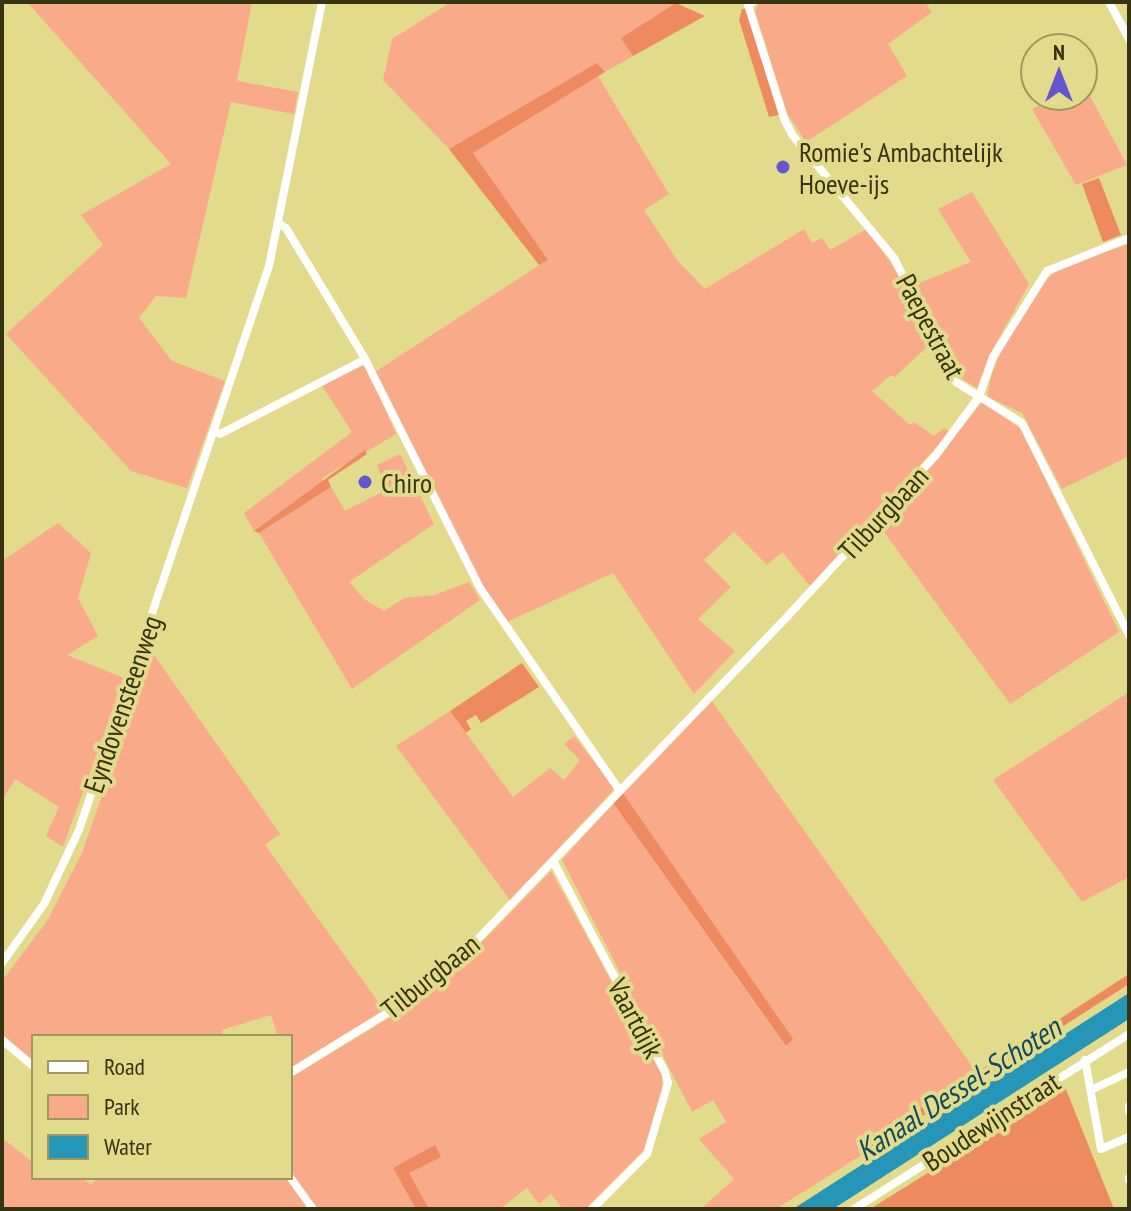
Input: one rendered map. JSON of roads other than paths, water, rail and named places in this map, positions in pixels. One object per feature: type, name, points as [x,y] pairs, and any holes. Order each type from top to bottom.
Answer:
[{"type":"street","name":"Eyndovensteenweg","points":[[2,963],[44,904],[79,830],[214,431],[280,224],[322,2]]},
{"type":"street","points":[[1109,2],[1129,39]]},
{"type":"street","name":"Paepestraat","points":[[750,4],[785,121],[793,136],[894,258],[952,375],[979,397],[1022,423],[1129,635]]},
{"type":"street","points":[[280,224],[286,228],[364,360],[480,588],[620,791]]},
{"type":"street","name":"Tilburgbaan","points":[[292,1072],[389,1012],[476,941],[936,455],[979,397],[999,347],[1047,271],[1129,238]]},
{"type":"street","points":[[214,431],[220,434],[364,360]]},
{"type":"street","name":"Vaartdijk","points":[[553,861],[668,1083],[647,1154],[592,1209]]},
{"type":"street","name":"Boudewijnstraat","points":[[854,1209],[1129,1034]]},
{"type":"street","points":[[2,1040],[32,1065]]},
{"type":"street","points":[[1085,1060],[1101,1149],[1129,1137]]},
{"type":"street","points":[[1091,1090],[1129,1072]]},
{"type":"street","points":[[291,1179],[313,1209]]},
{"type":"water","points":[[1129,993],[1129,1019],[833,1209],[793,1209]]},
{"type":"place","name":"Romie's Ambachtelijk Hoeve-ijs","points":[[783,167]]},
{"type":"place","name":"Chiro","points":[[365,482]]},
{"type":"water label","name":"Kanaal Dessel-Schoten","points":[[958,1088]]}]
